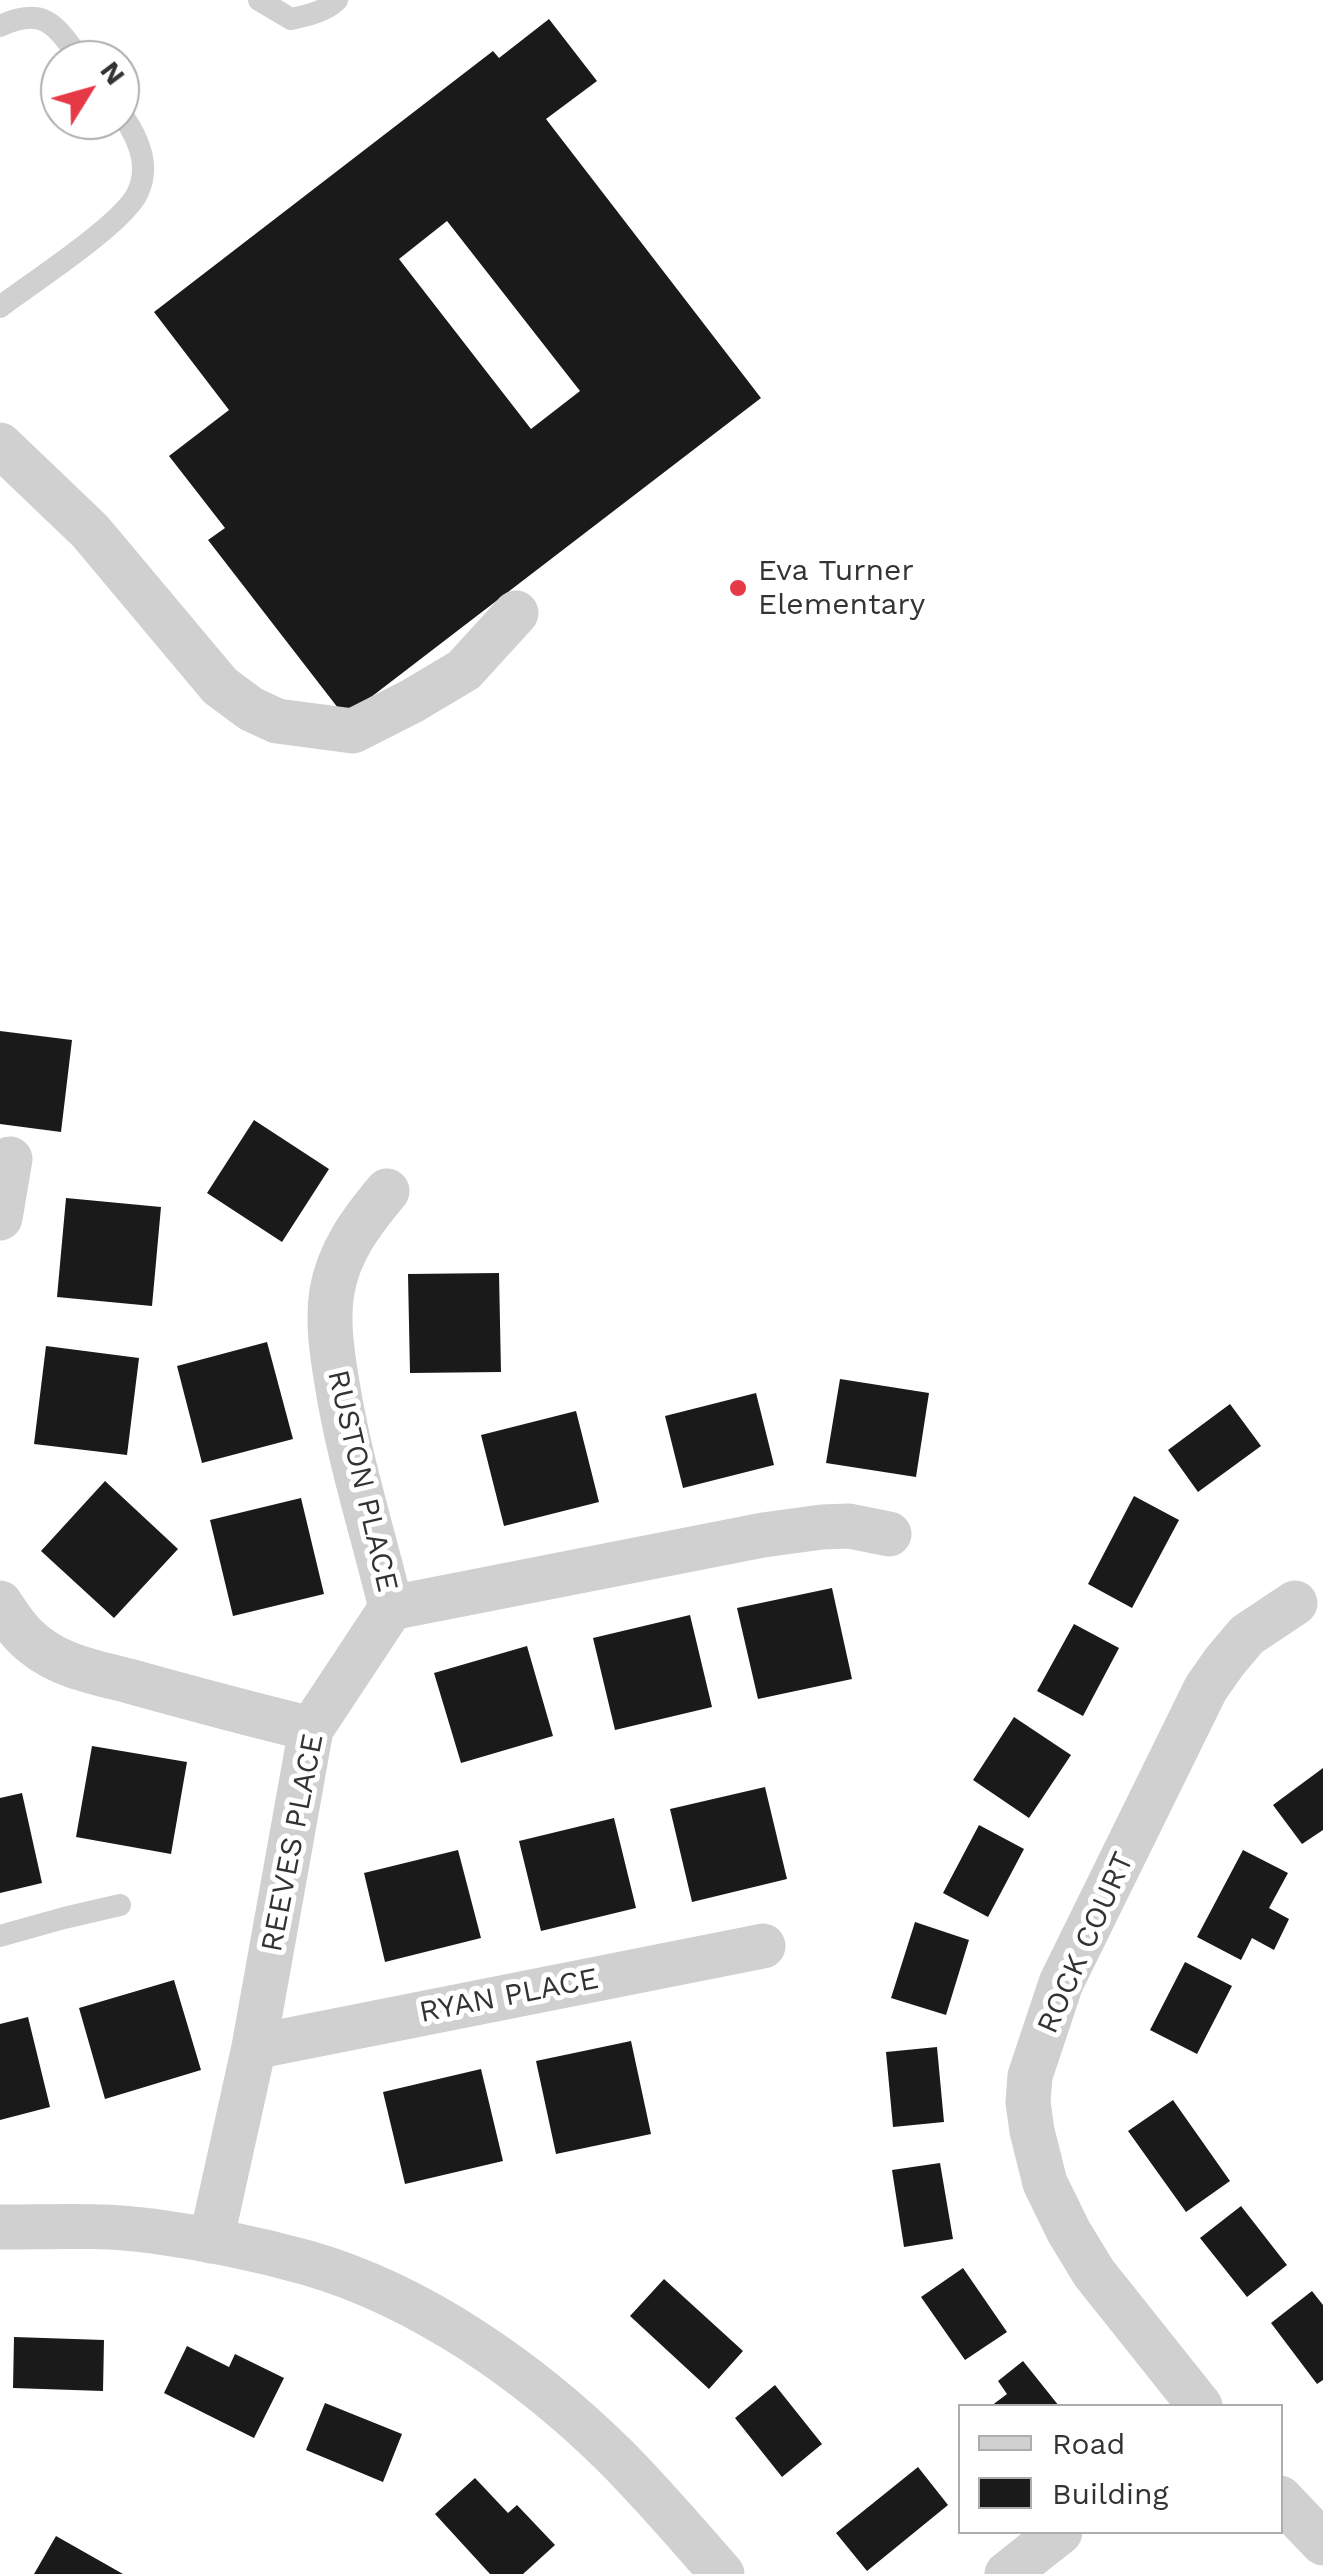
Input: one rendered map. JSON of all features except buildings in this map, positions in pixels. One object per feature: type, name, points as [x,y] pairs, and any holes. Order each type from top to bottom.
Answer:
[{"type":"street","points":[[0,445],[90,531],[220,686],[250,709],[277,721],[352,731],[464,670],[516,613]]},
{"type":"street","points":[[0,1218],[10,1159]]},
{"type":"street","name":"RUSTON PLACE","points":[[387,1191],[358,1224],[338,1267],[330,1314],[343,1422],[391,1608]]},
{"type":"street","points":[[391,1608],[763,1535],[849,1526],[889,1534]]},
{"type":"street","points":[[0,1603],[36,1647],[57,1658],[159,1690],[311,1728]]},
{"type":"street","name":"ROCK COURT","points":[[1198,2404],[1094,2273],[1069,2232],[1039,2160],[1028,2102],[1030,2076],[1061,1983],[1206,1688],[1247,1635],[1294,1603]]},
{"type":"street","name":"REEVES PLACE","points":[[211,2241],[254,2047],[311,1728],[391,1608]]},
{"type":"street","name":"RYAN PLACE","points":[[254,2047],[763,1946]]},
{"type":"street","points":[[0,2227],[148,2230],[310,2264],[385,2293],[460,2332],[563,2408],[602,2444],[722,2574]]},
{"type":"street","points":[[1283,2501],[1323,2543]]},
{"type":"street","points":[[1007,2574],[1057,2534]]},
{"type":"lane","points":[[259,0],[292,19],[315,13],[337,0]]},
{"type":"lane","points":[[0,26],[29,17],[50,21],[65,40]]},
{"type":"lane","points":[[0,307],[114,222],[138,193],[143,164],[137,140]]},
{"type":"lane","points":[[0,1936],[120,1905]]},
{"type":"place","name":"Eva Turner Elementary","points":[[738,588]]}]
